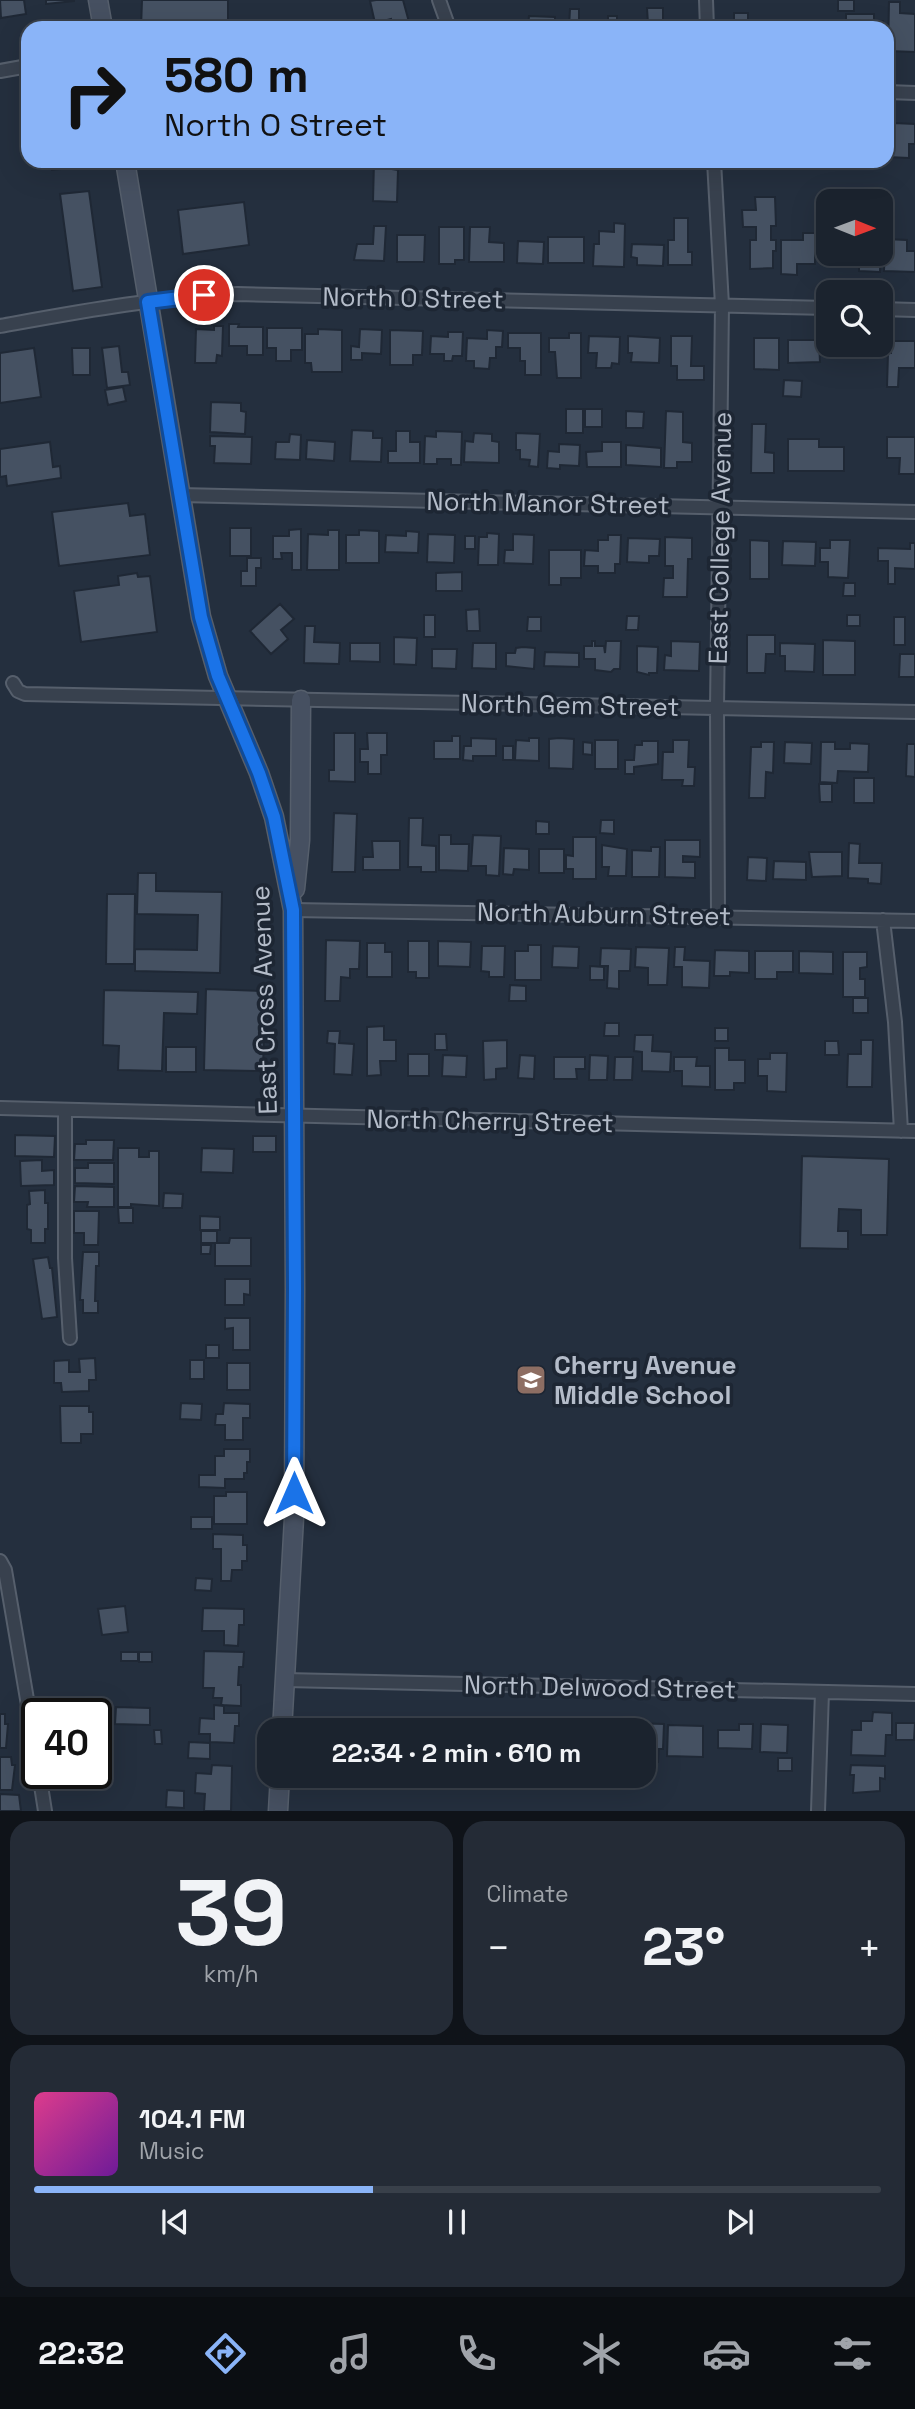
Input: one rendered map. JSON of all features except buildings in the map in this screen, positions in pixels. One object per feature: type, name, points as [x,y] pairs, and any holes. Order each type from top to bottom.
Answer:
[{"type":"street","points":[[98,0],[102,21]]},
{"type":"street","points":[[439,0],[446,21]]},
{"type":"street","points":[[706,0],[707,21]]},
{"type":"street","points":[[0,71],[21,67]]},
{"type":"street","points":[[894,92],[915,93]]},
{"type":"street","name":"East Cross Avenue","points":[[126,168],[201,617],[226,697],[259,773],[274,817],[293,910],[294,1518],[283,1718]]},
{"type":"street","name":"East College Avenue","points":[[714,168],[722,306],[718,916]]},
{"type":"street","name":"North O Street","points":[[0,326],[148,302],[237,294],[816,308]]},
{"type":"street","points":[[893,309],[915,310]]},
{"type":"street","name":"North Manor Street","points":[[180,495],[915,512]]},
{"type":"street","name":"North Gem Street","points":[[13,683],[25,694],[915,712]]},
{"type":"street","points":[[293,910],[300,839],[301,700]]},
{"type":"street","name":"North Auburn Street","points":[[293,910],[915,921]]},
{"type":"street","points":[[883,920],[895,1022],[901,1131]]},
{"type":"street","name":"North Cherry Street","points":[[0,1108],[915,1131]]},
{"type":"street","points":[[65,1110],[65,1258],[70,1338]]},
{"type":"street","points":[[0,1561],[5,1570],[27,1698]]},
{"type":"street","name":"North Delwood Street","points":[[285,1680],[915,1694]]},
{"type":"street","points":[[818,1811],[821,1692]]},
{"type":"street","points":[[278,1811],[279,1788]]},
{"type":"street","points":[[42,1789],[46,1811]]},
{"type":"place","name":"Cherry Avenue Middle School","points":[[531,1380]]},
{"type":"route","points":[[204,295],[148,302],[201,617],[218,676],[259,773],[274,817],[293,910],[294,1493]]}]
